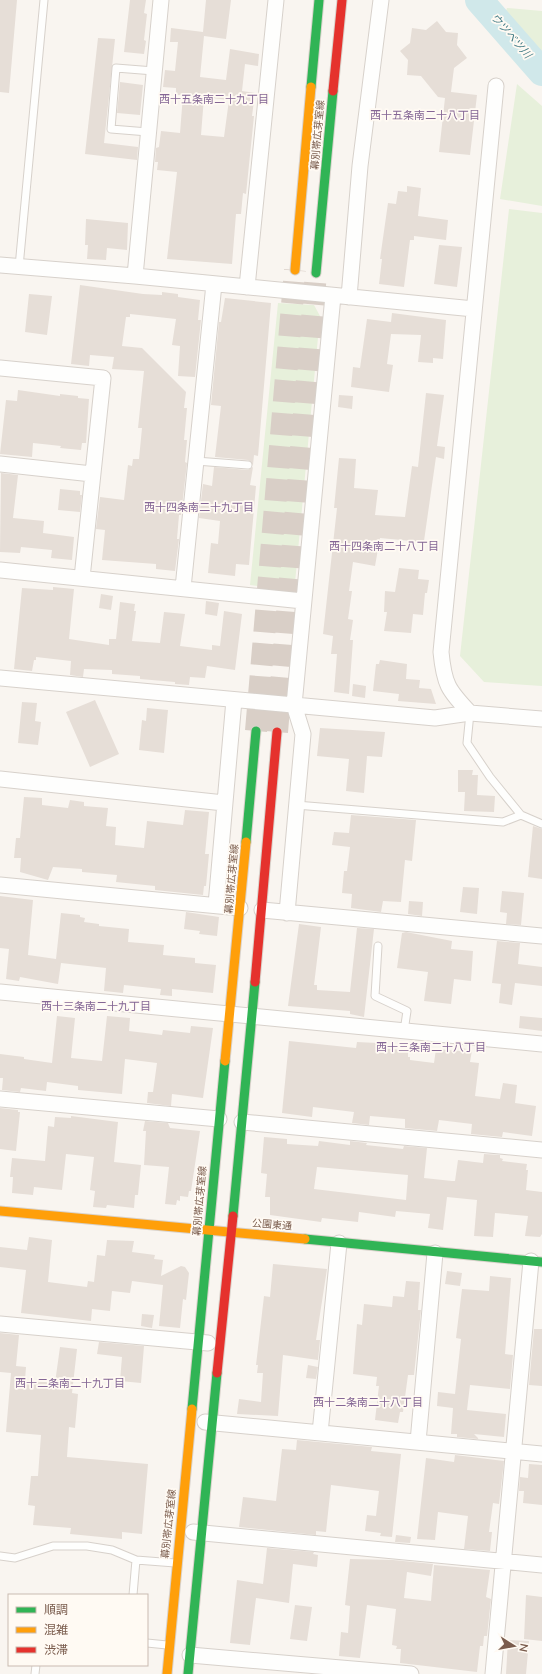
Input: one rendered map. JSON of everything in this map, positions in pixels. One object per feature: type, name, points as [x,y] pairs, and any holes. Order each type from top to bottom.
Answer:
[{"type":"main road","name":"幕別帯広芽室線","points":[[295,270],[319,0]]},
{"type":"main road","name":"幕別帯広芽室線","points":[[316,272],[342,0]]},
{"type":"main road","name":"幕別帯広芽室線","points":[[188,1674],[182,1647],[187,1564],[180,1531],[256,730]]},
{"type":"main road","name":"幕別帯広芽室線","points":[[167,1674],[182,1647],[187,1564],[201,1533],[252,1017],[276,732]]},
{"type":"main road","name":"公園東通","points":[[0,1211],[536,1262]]},
{"type":"street","points":[[135,276],[161,0]]},
{"type":"street","points":[[247,287],[276,0]]},
{"type":"street","points":[[349,297],[360,166],[381,0]]},
{"type":"street","points":[[470,713],[448,687],[443,674],[441,652],[496,86]]},
{"type":"street","points":[[0,265],[135,276],[474,309]]},
{"type":"street","points":[[183,588],[214,284]]},
{"type":"street","points":[[287,913],[303,734],[294,705],[333,296]]},
{"type":"street","points":[[0,368],[102,378],[82,578]]},
{"type":"street","points":[[0,464],[92,474]]},
{"type":"street","points":[[0,570],[303,601]]},
{"type":"street","points":[[0,678],[435,718],[470,713],[542,719]]},
{"type":"street","points":[[216,906],[234,700]]},
{"type":"street","points":[[0,779],[224,803]]},
{"type":"street","points":[[0,885],[240,908]]},
{"type":"street","points":[[262,910],[542,936]]},
{"type":"street","points":[[0,992],[542,1044]]},
{"type":"street","points":[[0,1099],[219,1119]]},
{"type":"street","points":[[242,1122],[542,1150]]},
{"type":"street","points":[[320,1433],[340,1243]]},
{"type":"street","points":[[418,1442],[435,1253]]},
{"type":"street","points":[[493,1674],[514,1451],[536,1262]]},
{"type":"street","points":[[0,1324],[219,1344]]},
{"type":"street","points":[[190,1420],[542,1454]]},
{"type":"street","points":[[180,1531],[542,1565]]},
{"type":"street","points":[[182,1647],[411,1674]]},
{"type":"lane","points":[[18,267],[44,0]]},
{"type":"lane","points":[[148,132],[111,129],[116,68],[154,71]]},
{"type":"lane","points":[[196,460],[248,465]]},
{"type":"lane","points":[[470,713],[467,743],[490,777],[521,815],[542,824]]},
{"type":"lane","points":[[296,806],[503,822],[521,815]]},
{"type":"lane","points":[[378,946],[375,996],[407,1011],[404,1031]]},
{"type":"lane","points":[[0,1556],[15,1558],[53,1546],[87,1546],[112,1550],[136,1560],[187,1564]]},
{"type":"lane","points":[[133,1594],[136,1560]]},
{"type":"lane","points":[[148,1643],[182,1647]]},
{"type":"green space","points":[[507,8],[542,11],[542,57],[501,26]]},
{"type":"green space","points":[[517,84],[542,106],[542,206],[500,199]]},
{"type":"green space","points":[[509,209],[542,213],[542,686],[484,682],[460,656]]},
{"type":"green space","points":[[278,303],[314,305],[320,316],[295,583],[287,590],[250,585]]},
{"type":"building","points":[[0,0],[17,0],[9,93],[0,92]]},
{"type":"building","points":[[130,0],[146,0],[144,13],[147,14],[144,40],[146,41],[144,54],[124,52]]},
{"type":"building","points":[[206,0],[231,0],[226,39],[204,36],[200,77],[226,80],[230,49],[259,54],[258,66],[245,64],[242,91],[255,93],[252,116],[254,116],[246,194],[243,193],[241,214],[236,214],[232,264],[167,259],[177,172],[157,170],[158,162],[155,162],[156,148],[159,147],[161,131],[180,133],[183,95],[176,95],[176,88],[163,87],[165,70],[175,71],[178,42],[170,42],[171,28],[203,32]],"holes":[[[204,97],[229,100],[224,137],[201,135]]]},
{"type":"building","points":[[437,21],[446,32],[458,33],[457,45],[467,58],[454,68],[451,92],[477,95],[470,155],[439,152],[445,98],[438,97],[421,76],[407,75],[408,60],[400,51],[410,43],[412,28],[426,30]]},
{"type":"building","points":[[98,38],[115,39],[104,143],[138,147],[137,160],[85,154]]},
{"type":"building","points":[[120,82],[143,85],[140,115],[117,113]]},
{"type":"building","points":[[407,186],[421,188],[418,216],[448,220],[446,240],[414,236],[414,240],[410,240],[404,287],[379,284],[382,259],[380,259],[388,203],[396,204],[398,191],[407,192]]},
{"type":"building","points":[[86,219],[128,223],[127,250],[107,248],[106,260],[87,259],[88,245],[85,245]]},
{"type":"building","points":[[439,245],[462,247],[457,287],[434,284]]},
{"type":"building","points":[[80,285],[143,294],[162,295],[162,292],[178,294],[178,297],[200,300],[198,320],[201,320],[195,377],[178,376],[180,346],[172,345],[176,319],[130,314],[130,317],[126,317],[122,346],[142,348],[186,392],[184,408],[187,408],[184,440],[187,440],[185,462],[187,463],[181,515],[179,515],[177,539],[179,539],[175,571],[156,569],[156,564],[102,560],[105,530],[96,529],[100,497],[124,500],[128,465],[132,466],[133,459],[139,459],[142,428],[138,428],[144,371],[112,369],[114,357],[90,355],[89,366],[71,364]]},
{"type":"building","points":[[29,294],[52,296],[47,335],[25,332]]},
{"type":"building","points":[[225,298],[271,303],[258,456],[254,455],[253,465],[248,460],[215,457],[221,406],[211,405],[219,322],[221,322]]},
{"type":"building","points":[[392,313],[446,320],[443,359],[433,358],[433,363],[418,362],[421,335],[391,334],[387,364],[393,365],[389,392],[351,387],[353,367],[360,368],[367,319],[391,322]]},
{"type":"building","points":[[18,390],[60,396],[60,394],[78,396],[78,398],[89,399],[86,443],[82,443],[81,450],[33,443],[32,457],[0,454],[6,400],[17,401]]},
{"type":"building","points":[[426,393],[444,395],[437,446],[445,447],[444,459],[436,457],[424,541],[380,538],[375,566],[353,562],[349,591],[352,591],[348,619],[353,620],[350,640],[353,640],[349,694],[334,692],[337,654],[331,654],[333,636],[323,634],[337,508],[334,508],[339,458],[356,459],[354,488],[378,490],[375,515],[405,517],[412,466],[418,467]]},
{"type":"building","points":[[339,395],[353,396],[352,409],[338,407]]},
{"type":"building","points":[[214,467],[248,470],[253,467],[250,485],[256,486],[249,565],[236,564],[235,576],[208,573],[211,543],[218,544],[220,521],[199,518],[203,484],[212,486]]},
{"type":"building","points":[[1,473],[18,475],[13,518],[44,521],[43,533],[74,537],[72,560],[51,558],[52,550],[21,547],[20,553],[0,552]]},
{"type":"building","points":[[60,489],[80,491],[80,495],[82,495],[80,512],[58,510]]},
{"type":"building","points":[[399,568],[419,570],[418,579],[429,580],[427,593],[425,593],[423,615],[413,614],[411,633],[384,631],[387,612],[384,612],[385,591],[395,592]]},
{"type":"building","points":[[53,587],[74,589],[69,639],[109,645],[109,639],[116,639],[120,602],[135,604],[134,611],[136,611],[132,641],[160,643],[164,612],[185,614],[180,646],[212,650],[212,645],[220,646],[224,611],[242,614],[235,670],[207,666],[205,678],[190,677],[189,685],[175,684],[175,682],[140,679],[140,676],[112,674],[112,670],[84,669],[83,677],[70,675],[71,661],[36,657],[32,671],[14,669],[22,588],[53,590]]},
{"type":"building","points":[[101,594],[113,596],[111,610],[99,608]]},
{"type":"building","points":[[206,601],[219,603],[217,616],[205,614]]},
{"type":"building","points":[[380,660],[407,664],[406,679],[420,680],[419,688],[431,689],[436,704],[398,701],[399,694],[373,691],[376,664],[379,664]]},
{"type":"building","points":[[353,684],[366,686],[365,698],[352,696]]},
{"type":"building","points":[[95,700],[119,754],[90,767],[66,712]]},
{"type":"building","points":[[22,702],[37,703],[35,721],[41,722],[38,745],[18,743]]},
{"type":"building","points":[[147,708],[168,710],[164,753],[139,750],[142,720],[146,721]]},
{"type":"building","points":[[320,728],[385,732],[382,757],[367,756],[364,793],[346,791],[349,759],[317,756]]},
{"type":"building","points":[[458,770],[473,770],[472,775],[478,775],[477,795],[495,796],[494,812],[464,811],[465,792],[458,792]]},
{"type":"building","points":[[24,797],[42,798],[42,805],[68,808],[70,800],[84,802],[84,806],[108,808],[106,826],[116,827],[115,845],[144,848],[147,821],[183,825],[185,810],[209,812],[205,854],[209,854],[206,886],[204,886],[203,895],[155,890],[155,886],[116,882],[117,875],[82,872],[82,869],[53,867],[48,880],[20,872],[21,858],[14,858],[16,838],[20,838]]},
{"type":"building","points":[[351,815],[416,820],[412,861],[405,860],[401,902],[383,901],[381,912],[351,908],[352,894],[342,893],[344,871],[347,871],[350,847],[332,845],[334,832],[349,833]]},
{"type":"building","points":[[533,826],[542,829],[542,879],[528,877]]},
{"type":"building","points":[[463,887],[479,888],[477,914],[460,912]]},
{"type":"building","points":[[502,891],[524,893],[521,925],[506,924],[507,913],[500,912]]},
{"type":"building","points":[[0,896],[33,900],[28,955],[56,959],[61,913],[80,915],[80,917],[85,918],[84,922],[99,924],[99,926],[129,929],[128,942],[164,945],[163,955],[195,958],[195,963],[216,965],[213,993],[172,989],[172,996],[160,995],[161,989],[124,985],[123,993],[104,991],[106,968],[61,963],[58,984],[20,977],[19,981],[6,979],[9,949],[0,948]]},
{"type":"building","points":[[409,901],[423,902],[422,916],[408,914]]},
{"type":"building","points":[[186,912],[219,917],[217,936],[199,934],[200,931],[184,929]]},
{"type":"building","points":[[299,924],[321,927],[314,985],[317,985],[317,990],[350,992],[357,928],[374,929],[364,1017],[350,1014],[350,1011],[288,1006]]},
{"type":"building","points":[[406,932],[452,941],[451,949],[473,951],[471,981],[454,979],[451,1004],[424,1001],[428,972],[397,968],[402,933]]},
{"type":"building","points":[[497,941],[520,943],[518,964],[542,967],[542,986],[515,983],[512,1005],[499,1003],[501,984],[492,983]]},
{"type":"building","points":[[57,1016],[75,1018],[71,1058],[102,1061],[107,1016],[130,1018],[129,1031],[162,1035],[163,1030],[190,1033],[191,1026],[213,1028],[203,1098],[172,1094],[171,1106],[147,1103],[148,1092],[153,1092],[157,1063],[125,1059],[122,1094],[78,1090],[78,1086],[47,1082],[46,1091],[21,1088],[20,1092],[2,1090],[3,1078],[0,1078],[0,1054],[52,1063]]},
{"type":"building","points":[[520,1016],[542,1018],[542,1031],[519,1028]]},
{"type":"building","points":[[289,1041],[356,1048],[357,1042],[377,1043],[376,1047],[408,1051],[408,1057],[410,1057],[410,1060],[434,1063],[436,1049],[460,1051],[461,1048],[472,1050],[470,1062],[479,1063],[475,1096],[500,1099],[503,1083],[517,1085],[515,1103],[536,1106],[532,1136],[503,1132],[502,1137],[471,1134],[472,1124],[439,1120],[437,1131],[405,1128],[405,1119],[370,1116],[369,1125],[352,1123],[354,1112],[313,1107],[312,1117],[282,1113]]},
{"type":"building","points":[[0,1108],[18,1110],[18,1112],[20,1112],[16,1151],[0,1149]]},
{"type":"building","points":[[71,1116],[118,1122],[114,1162],[141,1165],[138,1195],[135,1195],[134,1208],[107,1205],[106,1208],[93,1207],[95,1191],[90,1190],[94,1157],[66,1154],[62,1190],[34,1187],[33,1195],[12,1193],[13,1177],[10,1177],[12,1158],[45,1161],[48,1126],[54,1127],[55,1117],[71,1118]]},
{"type":"building","points":[[145,1121],[168,1123],[170,1128],[200,1131],[191,1191],[189,1191],[188,1197],[180,1196],[180,1201],[177,1200],[176,1205],[165,1204],[169,1167],[144,1165],[146,1131],[143,1131]]},
{"type":"building","points":[[264,1137],[287,1139],[287,1144],[318,1146],[319,1141],[350,1145],[350,1141],[367,1143],[366,1145],[403,1149],[404,1146],[427,1148],[424,1178],[452,1181],[455,1181],[458,1160],[483,1163],[484,1154],[500,1155],[500,1158],[503,1159],[502,1161],[527,1164],[526,1170],[528,1170],[526,1190],[542,1192],[542,1234],[540,1237],[525,1236],[528,1216],[495,1213],[493,1237],[474,1236],[477,1200],[447,1197],[443,1230],[428,1228],[430,1214],[396,1211],[395,1217],[359,1212],[358,1222],[322,1218],[321,1222],[270,1215],[270,1197],[265,1197],[267,1174],[261,1173]],"holes":[[[317,1167],[408,1175],[406,1200],[314,1189]]]},
{"type":"building","points":[[29,1237],[52,1240],[48,1282],[87,1287],[88,1281],[94,1282],[97,1255],[105,1256],[107,1240],[134,1241],[132,1252],[155,1255],[154,1259],[163,1260],[161,1276],[181,1266],[185,1267],[189,1273],[186,1300],[183,1299],[180,1328],[159,1326],[163,1285],[132,1281],[130,1293],[112,1291],[110,1311],[92,1309],[91,1321],[21,1313],[26,1270],[0,1267],[0,1247],[27,1250]]},
{"type":"building","points":[[273,1264],[327,1269],[316,1340],[320,1340],[318,1360],[283,1355],[278,1416],[237,1414],[239,1399],[261,1402],[263,1373],[257,1373],[258,1365],[256,1365],[264,1296],[270,1297]]},
{"type":"building","points":[[447,1271],[462,1273],[460,1286],[445,1284]]},
{"type":"building","points":[[490,1276],[511,1278],[505,1354],[513,1355],[510,1389],[470,1385],[467,1410],[506,1414],[504,1437],[474,1434],[479,1439],[457,1437],[457,1434],[451,1434],[453,1408],[437,1406],[438,1392],[455,1394],[461,1339],[456,1338],[462,1289],[489,1291]]},
{"type":"building","points":[[406,1281],[420,1282],[418,1310],[421,1310],[414,1375],[408,1375],[403,1412],[400,1412],[398,1423],[375,1420],[379,1386],[376,1386],[377,1377],[353,1374],[357,1324],[362,1325],[364,1304],[392,1307],[393,1296],[404,1297]]},
{"type":"building","points":[[142,1314],[154,1315],[152,1328],[141,1326]]},
{"type":"building","points":[[534,1329],[542,1329],[542,1386],[529,1385]]},
{"type":"building","points":[[0,1333],[19,1335],[16,1366],[26,1367],[25,1380],[55,1383],[60,1347],[77,1349],[72,1393],[78,1394],[75,1428],[69,1427],[67,1457],[148,1464],[142,1534],[122,1532],[122,1539],[70,1534],[71,1528],[33,1525],[35,1506],[28,1505],[31,1476],[38,1476],[41,1435],[6,1432],[11,1373],[0,1372]]},
{"type":"building","points":[[99,1342],[144,1346],[141,1383],[120,1381],[122,1357],[97,1354]]},
{"type":"building","points":[[308,1365],[318,1367],[316,1379],[306,1378]]},
{"type":"building","points":[[297,1440],[372,1447],[371,1451],[401,1454],[392,1537],[380,1536],[381,1533],[365,1531],[367,1515],[376,1516],[379,1491],[331,1485],[326,1532],[316,1531],[316,1535],[239,1527],[243,1497],[276,1501],[282,1449],[296,1450]]},
{"type":"building","points":[[455,1455],[504,1461],[499,1504],[493,1503],[489,1532],[492,1532],[490,1551],[464,1549],[468,1516],[438,1512],[435,1540],[417,1539],[426,1458],[454,1462]]},
{"type":"building","points":[[529,1464],[542,1465],[542,1505],[523,1503],[524,1491],[519,1491],[520,1477],[528,1478]]},
{"type":"building","points":[[396,1535],[411,1537],[410,1543],[395,1542]]},
{"type":"building","points":[[267,1548],[314,1552],[313,1554],[318,1555],[317,1567],[293,1564],[289,1603],[256,1598],[250,1645],[230,1643],[237,1580],[263,1584]]},
{"type":"building","points":[[350,1559],[393,1560],[433,1564],[431,1576],[407,1572],[404,1598],[431,1601],[434,1565],[490,1570],[486,1597],[491,1599],[487,1636],[484,1636],[483,1646],[480,1646],[477,1672],[400,1663],[401,1649],[396,1649],[397,1646],[392,1645],[396,1609],[367,1605],[360,1658],[339,1656],[341,1632],[348,1633],[350,1606],[345,1605]]},
{"type":"building","points":[[526,1595],[542,1597],[542,1641],[524,1639]]},
{"type":"building","points":[[295,1605],[312,1607],[307,1641],[290,1639]]},
{"type":"building","points":[[508,1640],[529,1641],[526,1674],[506,1674]]},
{"type":"waterway","name":"ウツベツ川","points":[[479,0],[542,72]]},
{"type":"tunnel","points":[[256,731],[295,270]]},
{"type":"tunnel","points":[[277,732],[316,273]]},
{"type":"traffic: fast","points":[[311,87],[319,0]]},
{"type":"traffic: fast","points":[[316,273],[333,91]]},
{"type":"traffic: fast","points":[[246,842],[256,731]]},
{"type":"traffic: fast","points":[[233,1216],[255,982]]},
{"type":"traffic: fast","points":[[192,1409],[225,1061]]},
{"type":"traffic: fast","points":[[305,1239],[542,1262]]},
{"type":"traffic: fast","points":[[188,1674],[217,1373]]},
{"type":"traffic: slow","points":[[295,270],[311,87]]},
{"type":"traffic: slow","points":[[225,1061],[246,842]]},
{"type":"traffic: slow","points":[[0,1211],[305,1239]]},
{"type":"traffic: slow","points":[[167,1674],[192,1409]]},
{"type":"traffic: jam","points":[[333,91],[342,0]]},
{"type":"traffic: jam","points":[[255,982],[277,732]]},
{"type":"traffic: jam","points":[[217,1373],[233,1216]]},
{"type":"district","name":"西十五条南二十九丁目","points":[[214,99]]},
{"type":"district","name":"西十五条南二十八丁目","points":[[425,115]]},
{"type":"district","name":"西十四条南二十九丁目","points":[[199,507]]},
{"type":"district","name":"西十四条南二十八丁目","points":[[384,546]]},
{"type":"district","name":"西十三条南二十九丁目","points":[[96,1006]]},
{"type":"district","name":"西十三条南二十八丁目","points":[[431,1047]]},
{"type":"district","name":"西十二条南二十九丁目","points":[[70,1383]]},
{"type":"district","name":"西十二条南二十八丁目","points":[[368,1402]]}]
